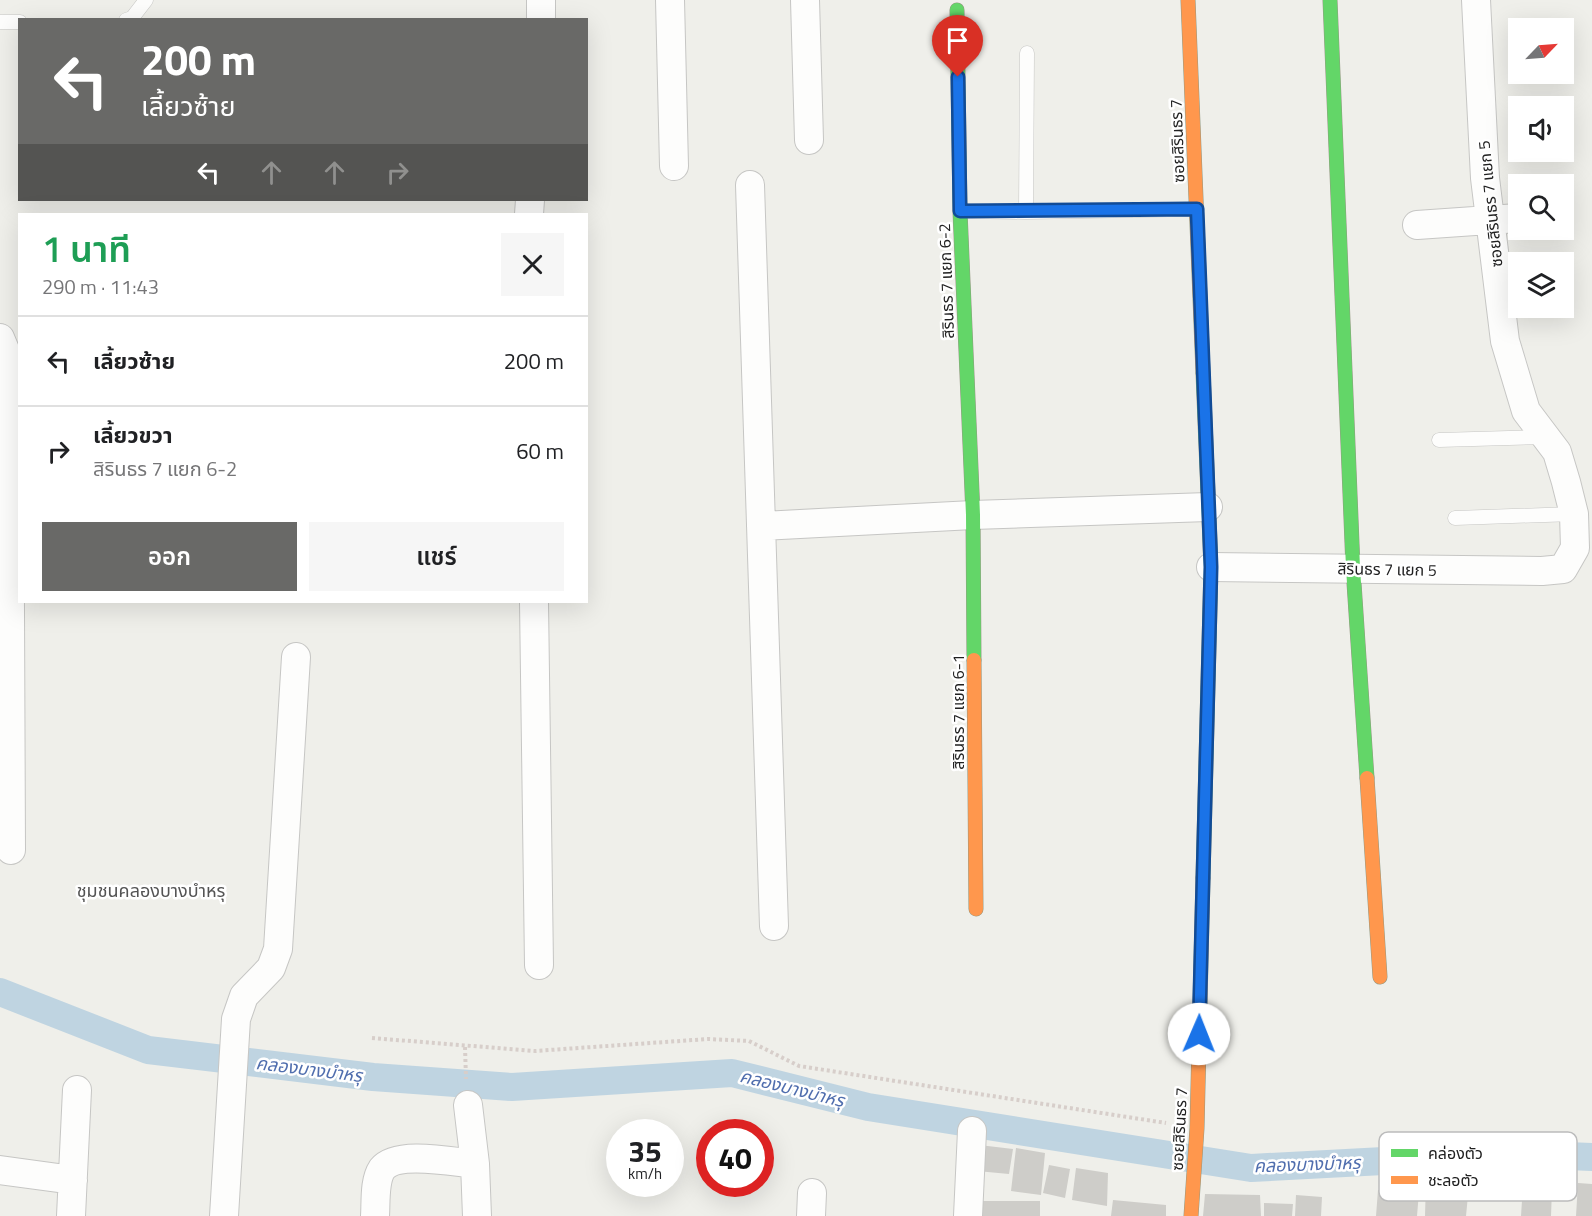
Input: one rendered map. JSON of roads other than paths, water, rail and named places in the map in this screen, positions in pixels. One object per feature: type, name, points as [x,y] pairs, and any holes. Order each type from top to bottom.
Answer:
[{"type":"street","points":[[541,0],[542,18]]},
{"type":"street","points":[[670,0],[674,166]]},
{"type":"street","points":[[805,0],[809,140]]},
{"type":"street","name":"ซอยสิรินธร 7","points":[[1188,0],[1211,567],[1197,1128],[1191,1216]]},
{"type":"street","points":[[1330,0],[1353,568],[1380,977]]},
{"type":"street","name":"ซอยสิรินธร 7 แยก 5","points":[[1476,0],[1485,178],[1505,341],[1526,411],[1557,452],[1574,514],[1575,548],[1563,569]]},
{"type":"street","name":"สิรินธร 7 แยก 6-2","points":[[957,10],[960,211],[973,515]]},
{"type":"street","points":[[750,185],[774,926]]},
{"type":"street","points":[[1417,225],[1508,219]]},
{"type":"street","points":[[0,338],[6,350],[9,374],[11,850]]},
{"type":"street","points":[[761,526],[973,515],[1208,507]]},
{"type":"street","name":"สิรินธร 7 แยก 6-1","points":[[973,515],[976,909]]},
{"type":"street","name":"สิรินธร 7 แยก 5","points":[[1211,567],[1542,571],[1563,569]]},
{"type":"street","points":[[534,603],[539,965]]},
{"type":"street","points":[[224,1216],[236,1019],[244,996],[271,969],[278,949],[296,657]]},
{"type":"street","points":[[71,1216],[77,1090]]},
{"type":"street","points":[[468,1106],[475,1164],[477,1216]]},
{"type":"street","points":[[968,1216],[972,1131]]},
{"type":"street","points":[[375,1216],[378,1181],[383,1168],[394,1161],[410,1158],[475,1164]]},
{"type":"street","points":[[0,1170],[72,1180]]},
{"type":"lane","points":[[132,18],[146,0]]},
{"type":"lane","points":[[0,22],[18,22]]},
{"type":"lane","points":[[1026,212],[1027,53]]},
{"type":"lane","points":[[960,211],[1197,209]]},
{"type":"lane","points":[[1439,440],[1546,437]]},
{"type":"lane","points":[[1455,518],[1574,514]]},
{"type":"waterway","name":"คลองบางบำหรุ","points":[[0,992],[148,1050],[373,1077],[512,1087],[732,1073],[868,1107],[1251,1168],[1379,1161]]},
{"type":"waterway","name":"คลองบางบำหรุ","points":[[1577,1156],[1592,1157]]},
{"type":"district","name":"ชุมชนคลองบางบำหรุ","points":[[151,890]]}]
